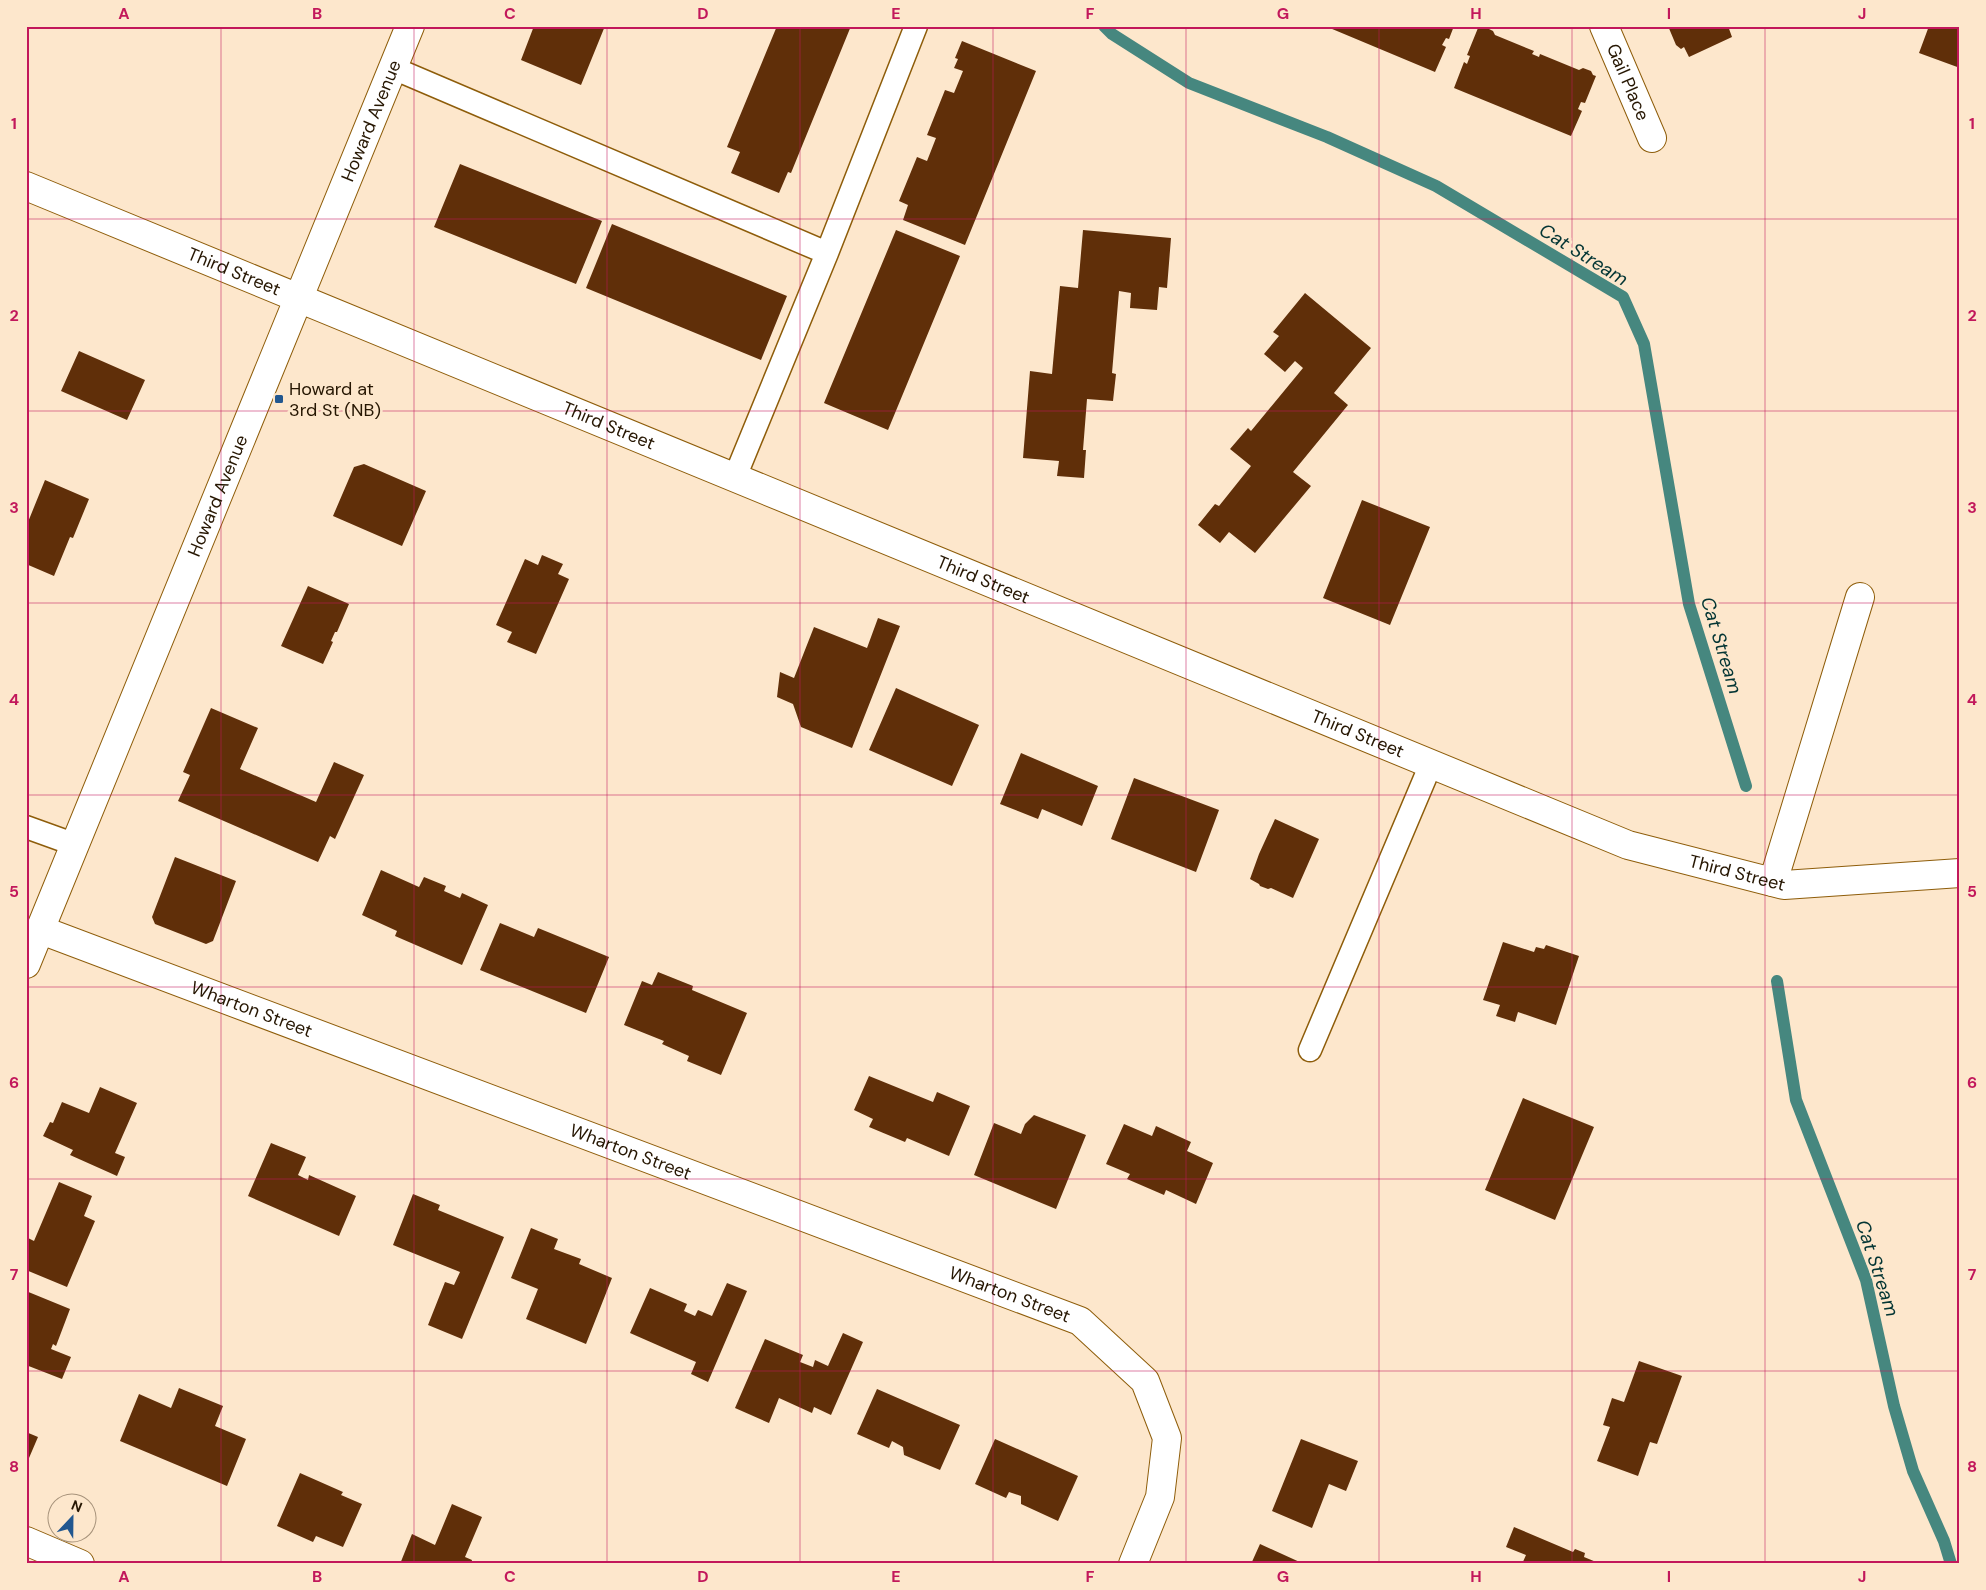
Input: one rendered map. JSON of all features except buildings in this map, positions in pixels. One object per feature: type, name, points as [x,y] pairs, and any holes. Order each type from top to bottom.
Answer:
[{"type":"street","name":"Howard Avenue","points":[[26,964],[410,26]]},
{"type":"street","name":"Gail Place","points":[[1604,26],[1652,138]]},
{"type":"street","name":"Third Street","points":[[26,186],[1628,845],[1784,885],[1960,873]]},
{"type":"street","points":[[1773,882],[1860,597]]},
{"type":"street","name":"Wharton Street","points":[[41,930],[1080,1321],[1145,1382],[1167,1438],[1160,1497],[1133,1564]]},
{"type":"street","points":[[26,1542],[80,1564]]},
{"type":"lane","points":[[735,478],[827,254],[916,26]]},
{"type":"lane","points":[[393,68],[827,254]]},
{"type":"lane","points":[[1310,1050],[1431,764]]},
{"type":"lane","points":[[26,827],[76,845]]},
{"type":"waterway","name":"Cat Stream","points":[[1104,26],[1112,34],[1189,83],[1327,137],[1436,186],[1623,297],[1644,344],[1689,604],[1746,786]]},
{"type":"waterway","name":"Cat Stream","points":[[1777,981],[1796,1100],[1866,1280],[1894,1406],[1913,1471],[1944,1541],[1951,1564]]},
{"type":"place","name":"Howard at 3rd St (NB)","points":[[279,399]]}]
